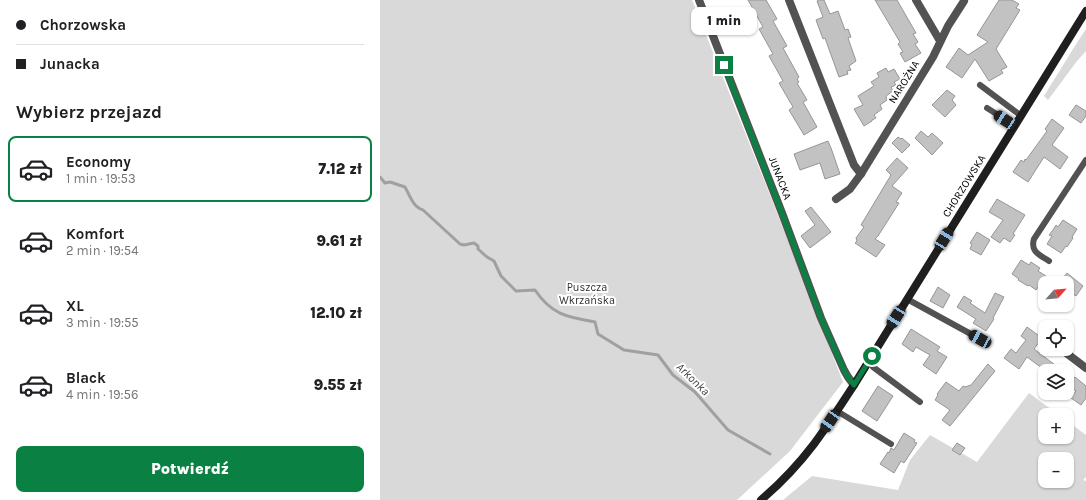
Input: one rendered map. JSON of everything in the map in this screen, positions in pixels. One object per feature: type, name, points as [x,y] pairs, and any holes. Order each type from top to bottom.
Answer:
[{"type":"street","name":"JUNACKA","points":[[699,0],[821,318],[844,370],[854,385]]},
{"type":"street","points":[[790,0],[854,165],[860,174]]},
{"type":"street","points":[[916,0],[940,41]]},
{"type":"street","name":"NAROŻNA","points":[[836,199],[850,189],[860,174],[933,57],[948,26],[964,1]]},
{"type":"street","name":"CHORZOWSKA","points":[[761,500],[788,475],[807,453],[854,385],[1020,115],[1086,11]]},
{"type":"street","points":[[1070,356],[1086,368]]},
{"type":"lane","points":[[980,85],[1020,115]]},
{"type":"lane","points":[[987,108],[1014,126]]},
{"type":"lane","points":[[1049,261],[1035,251],[1032,244],[1086,160]]},
{"type":"lane","points":[[907,299],[980,339]]},
{"type":"lane","points":[[873,367],[920,402]]},
{"type":"lane","points":[[837,410],[891,444]]},
{"type":"green space","name":"Puszcza Wkrzańska","points":[[380,0],[692,0],[843,382],[790,451],[737,500],[380,500]]},
{"type":"green space","points":[[1086,29],[1086,51],[1048,100],[1044,96]]},
{"type":"green space","points":[[1029,393],[1049,408],[1038,408],[1038,444],[1074,444],[1074,426],[1086,435],[1086,477],[1083,480],[1086,481],[1086,500],[783,500],[812,476],[898,490],[910,460],[930,435],[977,462]]},
{"type":"building","points":[[748,0],[766,0],[777,19],[773,21],[787,46],[783,48],[799,77],[797,79],[799,82],[797,83],[807,100],[803,102],[817,127],[804,135],[789,110],[793,107],[779,83],[783,81],[769,56],[773,54],[759,29],[763,27]]},
{"type":"building","points":[[824,0],[830,14],[838,11],[845,30],[848,29],[851,37],[848,38],[856,61],[849,66],[851,70],[847,71],[848,74],[839,77],[825,38],[823,39],[816,20],[823,17],[817,1]]},
{"type":"building","points":[[875,0],[897,0],[916,33],[913,34],[918,42],[915,44],[921,53],[905,62],[900,53],[903,52],[898,44],[900,42]]},
{"type":"building","points":[[999,0],[1012,0],[1019,4],[1016,8],[1020,10],[996,49],[1007,67],[1001,70],[1003,73],[989,81],[975,59],[962,78],[946,67],[959,48],[968,55],[988,42],[977,35]]},
{"type":"building","points":[[886,68],[888,72],[894,69],[900,79],[894,82],[896,85],[891,87],[893,91],[886,96],[887,100],[880,105],[882,109],[874,115],[876,118],[864,126],[854,109],[863,105],[858,96],[874,86],[871,82],[879,77],[877,73]]},
{"type":"building","points":[[947,90],[955,96],[952,100],[956,105],[945,117],[932,105]]},
{"type":"building","points":[[1076,105],[1086,111],[1086,116],[1081,123],[1069,115]]},
{"type":"building","points":[[1052,119],[1064,128],[1052,145],[1068,157],[1060,169],[1044,157],[1028,182],[1013,172],[1021,160],[1024,162],[1025,159],[1026,160],[1047,131],[1045,129]]},
{"type":"building","points":[[921,131],[928,137],[932,133],[943,143],[932,155],[915,138]]},
{"type":"building","points":[[898,137],[901,139],[902,138],[910,145],[902,153],[892,143]]},
{"type":"building","points":[[828,141],[840,174],[825,179],[820,163],[800,170],[794,154]]},
{"type":"building","points":[[897,158],[908,168],[892,186],[902,193],[896,202],[899,203],[875,239],[885,245],[876,257],[855,243],[857,241],[856,238],[864,227],[861,225],[891,175],[886,170]]},
{"type":"building","points":[[997,199],[1025,215],[1013,234],[1015,235],[1010,242],[1004,238],[1000,243],[991,237],[1003,220],[989,212]]},
{"type":"building","points":[[811,207],[831,232],[810,248],[801,236],[815,225],[805,211]]},
{"type":"building","points":[[1063,220],[1077,229],[1067,247],[1066,246],[1061,253],[1047,244],[1052,236],[1049,235],[1056,225],[1058,227]]},
{"type":"building","points":[[977,232],[990,240],[981,255],[970,249],[972,244],[970,243]]},
{"type":"building","points":[[1021,260],[1029,265],[1031,262],[1040,268],[1038,271],[1046,276],[1038,276],[1038,287],[1036,290],[1018,280],[1019,279],[1012,274]]},
{"type":"building","points":[[1074,279],[1083,286],[1076,296],[1074,295]]},
{"type":"building","points":[[938,287],[950,295],[943,308],[930,301]]},
{"type":"building","points":[[995,293],[1004,297],[993,318],[994,319],[986,331],[973,323],[976,319],[957,307],[964,296],[972,301],[970,303],[985,313]]},
{"type":"building","points":[[1027,327],[1038,335],[1038,344],[1034,349],[1038,352],[1038,356],[1043,356],[1054,364],[1038,365],[1027,357],[1019,369],[1004,358],[1011,349],[1016,353],[1026,340],[1021,336]]},
{"type":"building","points":[[911,329],[940,347],[937,351],[947,357],[936,374],[923,365],[930,355],[916,347],[913,352],[902,344]]},
{"type":"building","points":[[988,364],[995,371],[950,426],[942,420],[950,410],[935,400],[938,395],[937,394],[946,382],[959,391],[963,386],[965,387],[971,385]]},
{"type":"building","points":[[1075,377],[1086,386],[1086,398],[1081,405],[1074,400],[1074,394],[1076,391],[1074,390]]},
{"type":"building","points":[[878,386],[893,396],[877,421],[862,411]]},
{"type":"building","points":[[904,433],[917,443],[904,463],[901,461],[894,473],[880,464],[891,448],[894,450]]},
{"type":"building","points":[[957,443],[965,448],[960,455],[952,450]]},
{"type":"waterway","name":"Arkonka","points":[[380,177],[385,183],[390,182],[405,187],[412,201],[460,244],[464,245],[474,243],[478,246],[478,249],[494,261],[501,276],[516,291],[535,290],[548,305],[561,314],[595,322],[598,334],[624,350],[658,355],[673,375],[695,392],[728,430],[770,454]]},
{"type":"route","points":[[724,65],[821,318],[844,370],[854,385],[872,356]]}]
